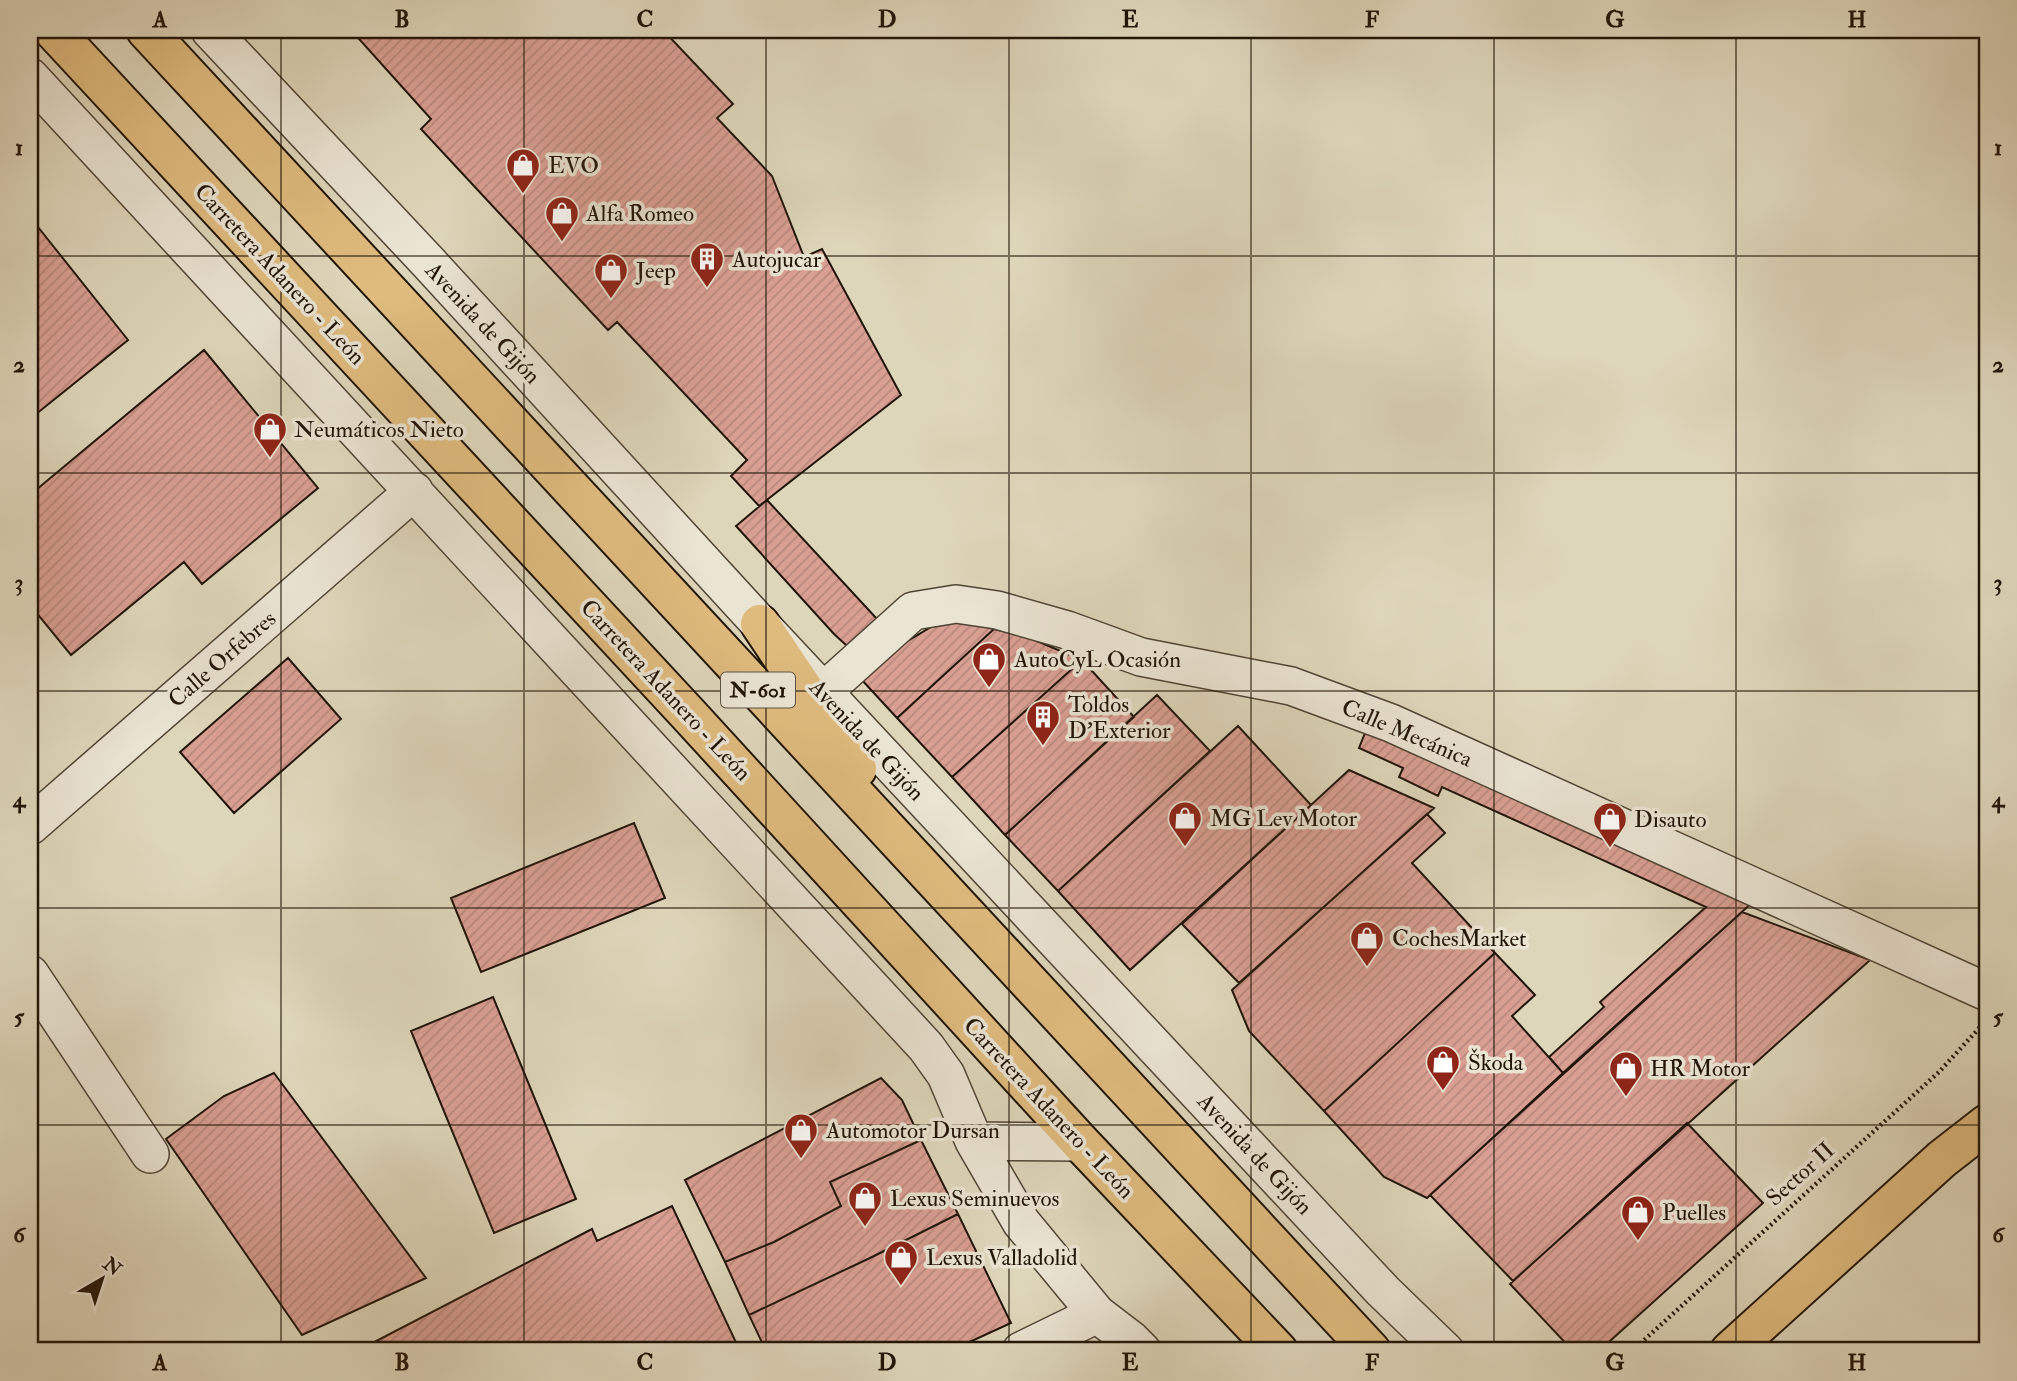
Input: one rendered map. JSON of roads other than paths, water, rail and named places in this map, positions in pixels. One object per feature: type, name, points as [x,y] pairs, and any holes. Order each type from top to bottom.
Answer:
[{"type":"highway","name":"Carretera Adanero - León","points":[[53,30],[689,715],[1061,1142],[1275,1350]]},
{"type":"highway","name":"N-601","points":[[146,30],[1371,1351]]},
{"type":"highway","points":[[760,624],[926,873]]},
{"type":"highway","points":[[1730,1351],[1942,1158],[1987,1124]]},
{"type":"street","name":"Avenida de Gijón","points":[[210,30],[1383,1291],[1445,1351]]},
{"type":"street","points":[[30,77],[926,1047],[946,1075],[974,1141],[1021,1222],[1097,1314],[1131,1339],[1142,1351]]},
{"type":"street","name":"Calle Orfebres","points":[[30,826],[414,491]]},
{"type":"street","name":"Calle Mecánica","points":[[823,692],[913,611],[956,604],[997,610],[1067,630],[1142,657],[1291,686],[1391,723],[1987,992]]},
{"type":"street","points":[[30,974],[150,1154]]},
{"type":"street","points":[[974,1141],[1061,1142]]},
{"type":"street","points":[[1021,1222],[1020,1185],[1025,1167],[1061,1142]]},
{"type":"street","points":[[1021,1351],[1097,1314]]},
{"type":"place","name":"EVO","points":[[523,195]]},
{"type":"place","name":"Alfa Romeo","points":[[562,243]]},
{"type":"place","name":"Autojucar","points":[[707,289]]},
{"type":"place","name":"Jeep","points":[[611,300]]},
{"type":"place","name":"Neumáticos Nieto","points":[[270,459]]},
{"type":"place","name":"AutoCyL Ocasión","points":[[989,689]]},
{"type":"place","name":"Toldos D'Exterior","points":[[1043,747]]},
{"type":"place","name":"MG Lev Motor","points":[[1185,848]]},
{"type":"place","name":"Disauto","points":[[1610,849]]},
{"type":"place","name":"CochesMarket","points":[[1367,968]]},
{"type":"place","name":"Škoda","points":[[1443,1092]]},
{"type":"place","name":"HR Motor","points":[[1626,1098]]},
{"type":"place","name":"Automotor Dursan","points":[[801,1160]]},
{"type":"place","name":"Lexus Seminuevos","points":[[865,1228]]},
{"type":"place","name":"Puelles","points":[[1638,1242]]},
{"type":"place","name":"Lexus Valladolid","points":[[901,1287]]}]
